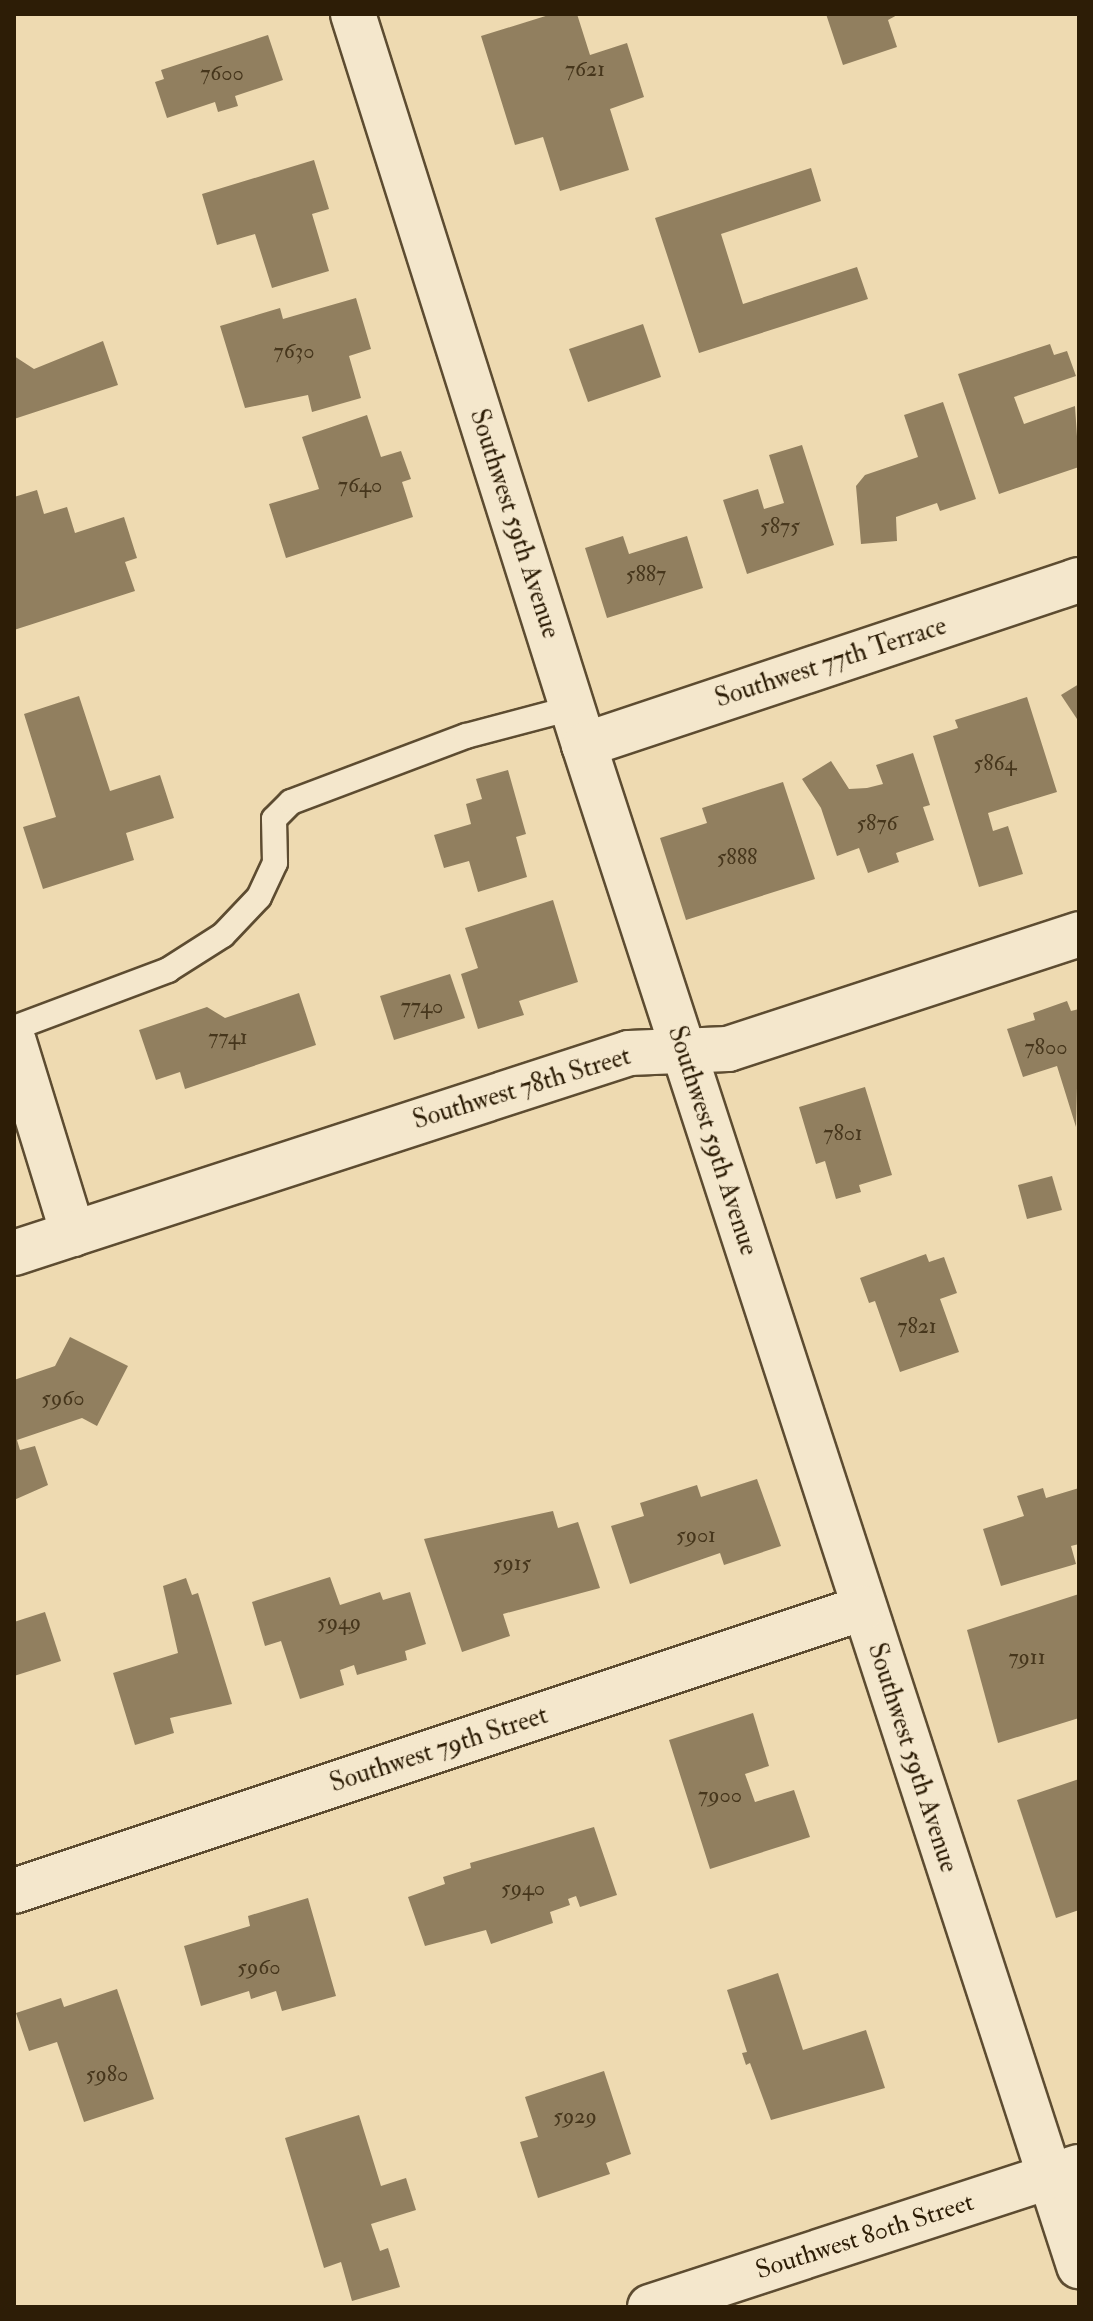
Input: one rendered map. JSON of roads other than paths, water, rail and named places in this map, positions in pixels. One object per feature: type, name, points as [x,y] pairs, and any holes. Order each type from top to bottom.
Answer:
[{"type":"street","name":"Southwest 59th Avenue","points":[[353,14],[578,727],[863,1608],[1064,2172],[1079,2266]]},
{"type":"street","name":"Southwest 77th Terrace","points":[[578,727],[1079,580]]},
{"type":"street","name":"Southwest 78th Street","points":[[14,1253],[629,1053],[728,1049],[1079,934]]},
{"type":"street","points":[[14,1042],[73,1234]]},
{"type":"street","name":"Southwest 79th Street","points":[[14,1891],[863,1608]]},
{"type":"street","name":"Southwest 80th Street","points":[[650,2307],[1064,2172]]},
{"type":"lane","points":[[14,1028],[168,970],[223,935],[259,897],[275,863],[270,834],[274,819],[291,802],[466,736],[578,727]]}]
